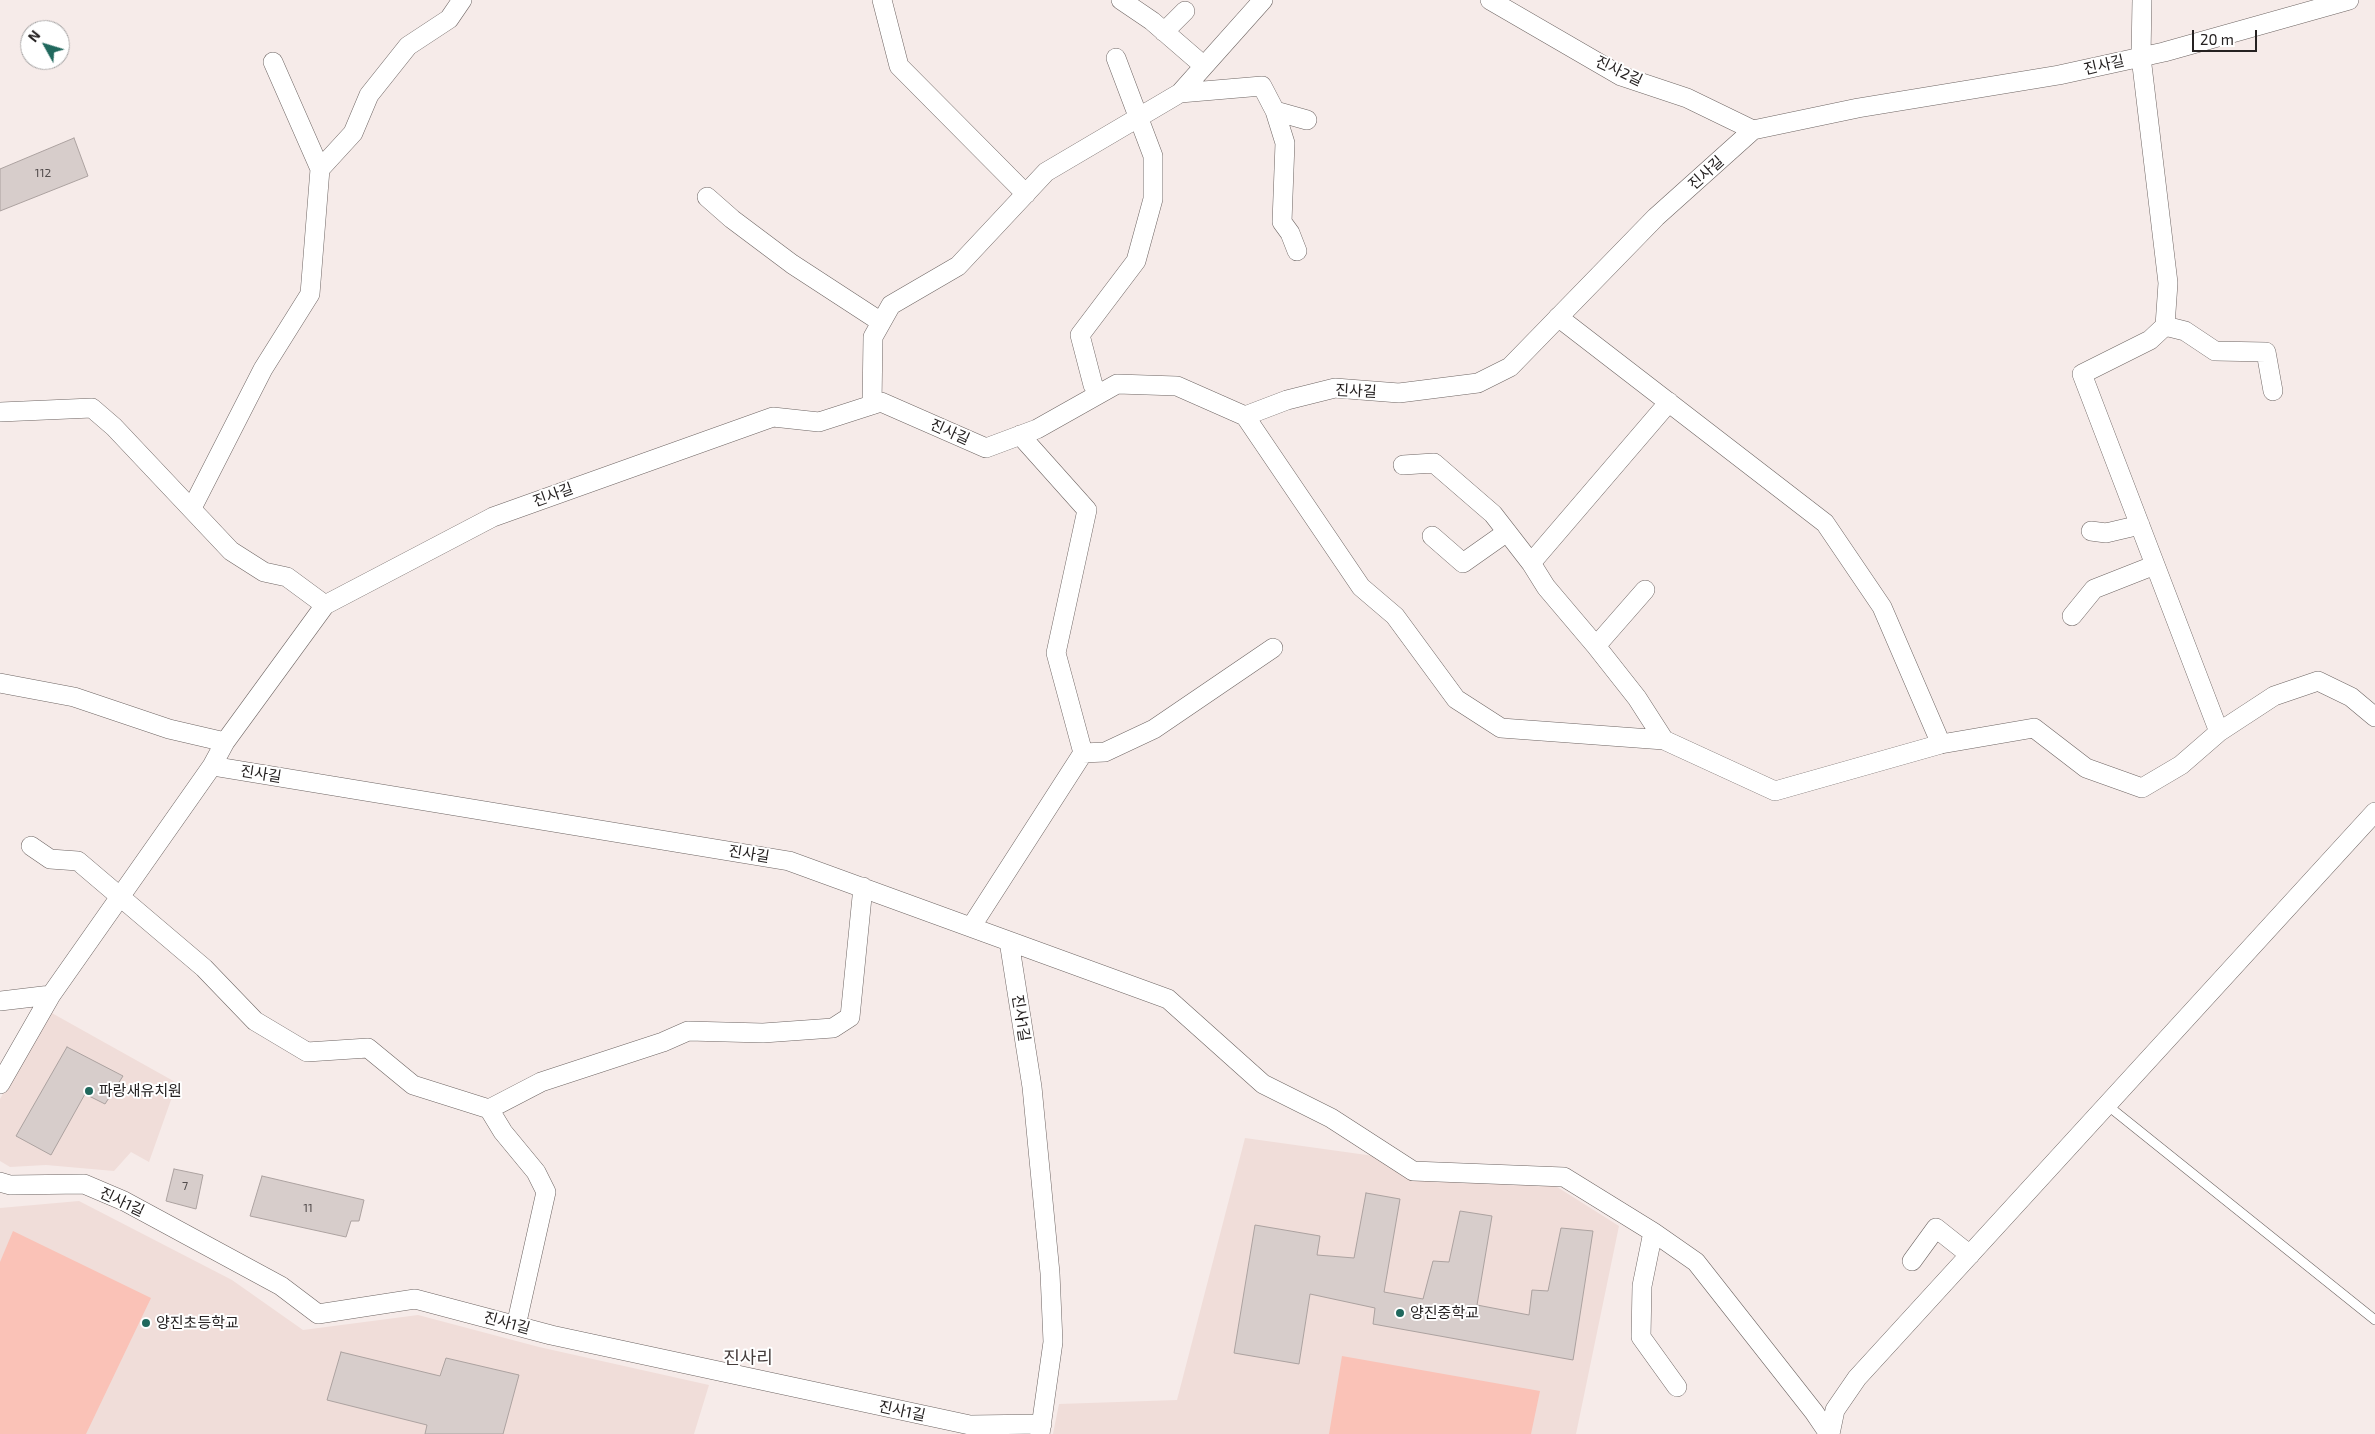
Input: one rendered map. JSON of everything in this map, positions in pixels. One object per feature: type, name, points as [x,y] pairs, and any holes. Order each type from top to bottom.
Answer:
[{"type":"street","points":[[444,0],[449,19]]},
{"type":"street","points":[[320,169],[352,132],[369,95],[408,46],[449,19],[462,0]]},
{"type":"street","points":[[882,0],[899,66],[1026,194]]},
{"type":"street","points":[[1120,0],[1164,32],[1204,66]]},
{"type":"street","points":[[872,405],[873,336],[891,306],[958,266],[1046,172],[1180,93],[1262,0]]},
{"type":"street","name":"진사2길","points":[[1490,0],[1621,76],[1687,98],[1753,130]]},
{"type":"street","points":[[2142,0],[2141,57],[2168,283],[2165,326],[2150,340],[2082,374],[2219,732]]},
{"type":"street","name":"진사길","points":[[0,1084],[52,995],[212,766],[225,742],[325,605],[492,517],[773,417],[819,422],[882,402],[986,448],[1037,430],[1116,384],[1177,386],[1245,416],[1287,400],[1335,388],[1399,393],[1478,383],[1510,367],[1656,217],[1753,130],[1858,108],[2059,75],[2141,57],[2349,0]]},
{"type":"street","points":[[1164,32],[1185,11]]},
{"type":"street","points":[[1099,394],[1093,385],[1080,336],[1136,261],[1154,199],[1153,156],[1116,58]]},
{"type":"street","points":[[192,508],[263,369],[310,294],[320,169],[273,62]]},
{"type":"street","points":[[1180,93],[1262,86],[1275,111],[1285,143],[1282,222],[1290,233],[1297,251]]},
{"type":"street","points":[[1275,111],[1307,120]]},
{"type":"street","points":[[707,196],[732,219],[792,264],[881,322]]},
{"type":"street","points":[[1558,318],[1825,523],[1882,607],[1941,744]]},
{"type":"street","points":[[2165,326],[2185,331],[2215,351],[2266,352],[2273,391]]},
{"type":"street","points":[[1531,563],[1669,402]]},
{"type":"street","points":[[0,412],[92,408],[114,427],[231,551],[264,572],[287,577],[325,605]]},
{"type":"street","points":[[1245,416],[1361,587],[1395,616],[1458,701],[1502,728],[1664,740],[1775,790],[1941,744],[2034,728],[2086,768],[2142,788],[2181,766],[2219,732],[2274,696],[2318,681],[2350,697],[2375,717]]},
{"type":"street","points":[[971,927],[1083,753],[1056,653],[1087,510],[1020,436]]},
{"type":"street","points":[[1403,464],[1434,463],[1493,514],[1531,563],[1546,587],[1596,646],[1636,698],[1664,740]]},
{"type":"street","points":[[2091,531],[2106,533],[2140,525]]},
{"type":"street","points":[[1432,536],[1463,563],[1507,532]]},
{"type":"street","points":[[2072,616],[2094,589],[2155,565]]},
{"type":"street","points":[[1596,646],[1645,590]]},
{"type":"street","points":[[1083,753],[1105,752],[1154,729],[1273,648]]},
{"type":"street","points":[[0,683],[74,697],[169,729],[225,742]]},
{"type":"street","name":"진사길","points":[[212,766],[789,861],[1168,999],[1263,1084],[1331,1118],[1413,1171],[1564,1177],[1653,1232],[1696,1262],[1814,1412],[1829,1434]]},
{"type":"street","points":[[1829,1434],[1835,1410],[1857,1378],[2375,812]]},
{"type":"street","points":[[31,846],[50,859],[78,862],[121,896],[204,968],[255,1021],[307,1052],[368,1048],[413,1085],[489,1109],[504,1132],[536,1172],[546,1192],[516,1326]]},
{"type":"street","points":[[489,1109],[541,1082],[663,1042],[688,1031],[763,1032],[832,1028],[850,1018],[863,888]]},
{"type":"street","name":"진사1길","points":[[0,1182],[10,1185],[84,1184],[124,1201],[281,1286],[318,1314],[415,1299],[516,1326],[715,1372],[970,1425],[1041,1429],[1053,1342],[1050,1273],[1032,1087],[1009,941]]},
{"type":"street","points":[[0,1001],[52,995]]},
{"type":"street","points":[[1912,1261],[1936,1228],[1970,1255]]},
{"type":"street","points":[[1653,1232],[1642,1286],[1641,1337],[1678,1388]]},
{"type":"lane","points":[[2107,1105],[2375,1320]]},
{"type":"shaded area","name":"파랑새유치원","points":[[50,1012],[177,1083],[149,1162],[131,1152],[114,1171],[46,1165],[10,1167],[0,1161],[0,1099]]},
{"type":"shaded area","name":"양진중학교","points":[[1245,1138],[1546,1180],[1619,1226],[1576,1434],[1053,1434],[1059,1404],[1177,1400]]},
{"type":"shaded area","name":"양진초등학교","points":[[79,1201],[232,1280],[303,1330],[418,1315],[539,1347],[709,1385],[694,1434],[0,1434],[0,1208]]},
{"type":"shaded area","points":[[13,1231],[151,1298],[86,1434],[0,1434],[0,1262]]},
{"type":"shaded area","points":[[1342,1356],[1540,1391],[1531,1434],[1329,1434]]},
{"type":"building","points":[[74,138],[88,176],[0,211],[0,169]]},
{"type":"building","points":[[67,1047],[123,1076],[105,1104],[85,1094],[51,1155],[16,1136]]},
{"type":"building","points":[[174,1169],[203,1175],[196,1209],[166,1201]]},
{"type":"building","points":[[262,1176],[364,1200],[359,1221],[351,1221],[346,1237],[250,1216]]},
{"type":"building","points":[[1366,1193],[1400,1199],[1384,1292],[1423,1299],[1433,1261],[1449,1262],[1460,1211],[1492,1216],[1477,1305],[1529,1315],[1532,1290],[1548,1291],[1561,1228],[1593,1231],[1573,1360],[1373,1324],[1375,1308],[1310,1294],[1299,1364],[1234,1353],[1255,1225],[1320,1236],[1317,1255],[1354,1258]]},
{"type":"building","points":[[341,1352],[440,1376],[446,1358],[519,1375],[503,1434],[425,1434],[427,1425],[327,1400]]},
{"type":"place","name":"파랑새유치원","points":[[89,1091]]},
{"type":"place","name":"양진중학교","points":[[1400,1313]]},
{"type":"place","name":"양진초등학교","points":[[146,1323]]},
{"type":"district","name":"진사리","points":[[748,1358]]}]
